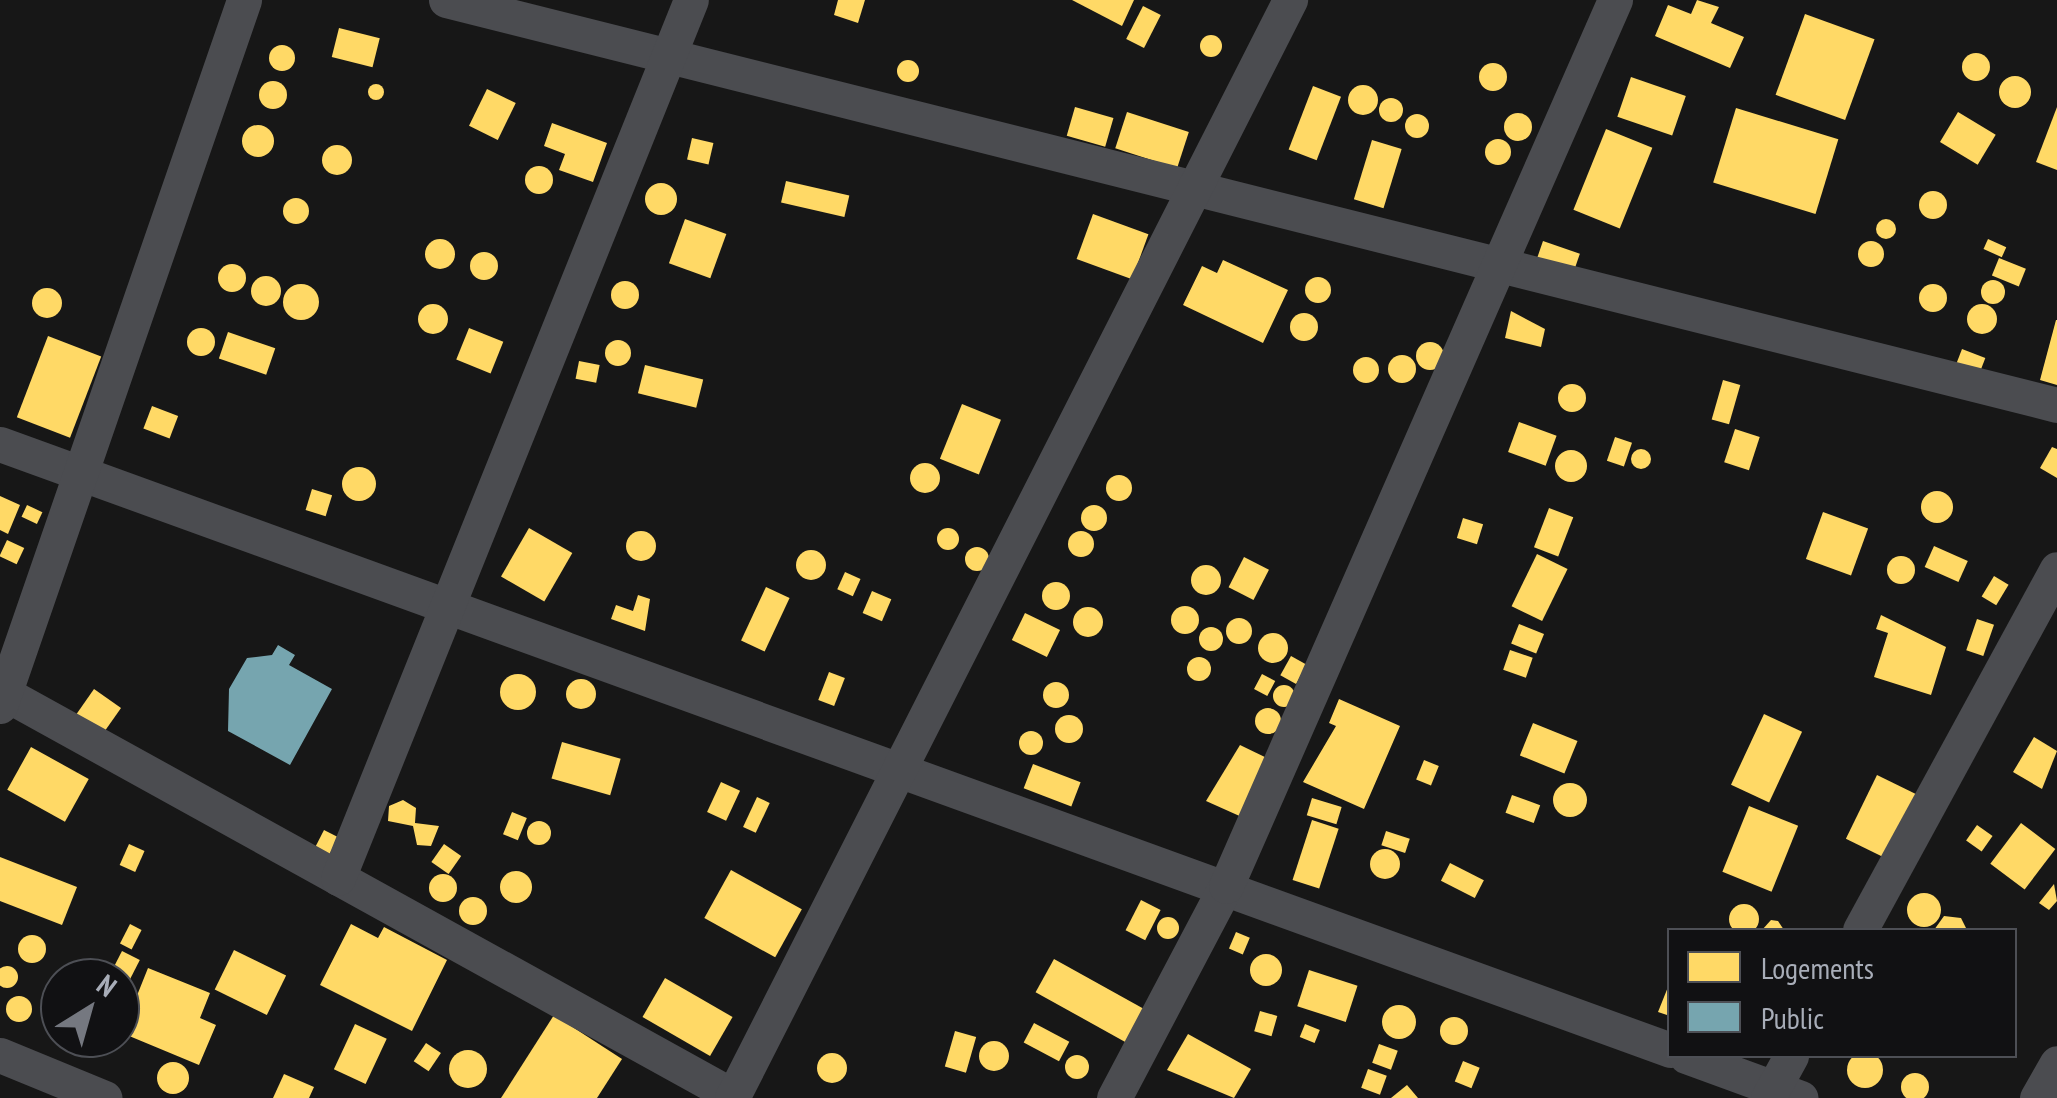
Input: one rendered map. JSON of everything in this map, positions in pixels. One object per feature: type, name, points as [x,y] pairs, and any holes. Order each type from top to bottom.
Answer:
[{"type":"street","points":[[244,0],[2,700],[338,878],[732,1097],[904,770],[1290,0]]},
{"type":"street","points":[[446,0],[1199,183],[2057,405]]},
{"type":"street","points":[[338,878],[691,0]]},
{"type":"street","points":[[1114,1098],[1226,886],[1505,262],[1615,0]]},
{"type":"street","points":[[0,444],[1667,1049]]},
{"type":"street","points":[[1861,928],[2057,569]]},
{"type":"street","points":[[0,1055],[105,1098]]},
{"type":"street","points":[[1691,1058],[1781,1095],[1790,1058]]},
{"type":"street","points":[[2037,1098],[2057,1063]]},
{"type":"building: Logements","points":[[838,0],[865,0],[858,23],[834,15]]},
{"type":"building: Logements","points":[[1072,0],[1134,0],[1122,26]]},
{"type":"building: Logements","points":[[1697,0],[1719,7],[1711,23],[1744,37],[1730,68],[1655,36],[1668,5],[1691,14]]},
{"type":"building: Logements","points":[[1143,6],[1161,15],[1144,48],[1126,39]]},
{"type":"building: Logements","points":[[1805,14],[1875,39],[1845,120],[1776,95]]},
{"type":"building: Logements","points":[[339,28],[380,38],[372,67],[332,57]]},
{"type":"building: Logements","points":[[1211,35],[1219,38],[1219,54],[1211,57],[1203,54],[1200,46],[1203,38]]},
{"type":"building: Logements","points":[[282,45],[291,49],[295,58],[291,67],[282,71],[273,67],[269,58],[273,49]]},
{"type":"building: Logements","points":[[1976,53],[1986,57],[1990,67],[1986,77],[1976,81],[1966,77],[1962,67],[1966,57]]},
{"type":"building: Logements","points":[[908,60],[916,63],[916,79],[908,82],[900,79],[897,71],[900,63]]},
{"type":"building: Logements","points":[[1493,63],[1503,67],[1507,77],[1503,87],[1493,91],[1483,87],[1479,77],[1483,67]]},
{"type":"building: Logements","points":[[2015,76],[2027,80],[2031,92],[2027,104],[2015,108],[2003,104],[1999,92],[2003,80]]},
{"type":"building: Logements","points":[[1631,77],[1686,96],[1672,136],[1617,117]]},
{"type":"building: Logements","points":[[273,81],[283,85],[287,95],[283,105],[273,109],[263,105],[259,95],[263,85]]},
{"type":"building: Logements","points":[[376,84],[384,92],[376,100],[368,92]]},
{"type":"building: Logements","points":[[1363,85],[1374,89],[1378,100],[1374,111],[1363,115],[1352,111],[1348,100],[1352,89]]},
{"type":"building: Logements","points":[[1313,86],[1341,97],[1317,160],[1289,149]]},
{"type":"building: Logements","points":[[487,89],[516,103],[498,140],[469,126]]},
{"type":"building: Logements","points":[[1391,98],[1403,110],[1391,122],[1379,110]]},
{"type":"building: Logements","points":[[1075,107],[1113,118],[1105,147],[1067,136]]},
{"type":"building: Logements","points":[[2057,107],[2057,170],[2036,162]]},
{"type":"building: Logements","points":[[1736,108],[1838,139],[1816,214],[1713,183]]},
{"type":"building: Logements","points":[[1127,112],[1189,132],[1177,168],[1115,148]]},
{"type":"building: Logements","points":[[1958,112],[1996,135],[1978,165],[1940,142]]},
{"type":"building: Logements","points":[[1518,113],[1528,117],[1532,127],[1528,137],[1518,141],[1508,137],[1504,127],[1508,117]]},
{"type":"building: Logements","points":[[1417,114],[1429,126],[1417,138],[1405,126]]},
{"type":"building: Logements","points":[[552,123],[607,143],[593,182],[559,170],[565,154],[544,146]]},
{"type":"building: Logements","points":[[258,125],[269,130],[274,141],[269,152],[258,157],[247,152],[242,141],[247,130]]},
{"type":"building: Logements","points":[[1606,129],[1652,148],[1620,228],[1573,210]]},
{"type":"building: Logements","points":[[692,138],[713,143],[708,164],[687,159]]},
{"type":"building: Logements","points":[[1498,139],[1507,143],[1511,152],[1507,161],[1498,165],[1489,161],[1485,152],[1489,143]]},
{"type":"building: Logements","points":[[1372,140],[1402,149],[1384,208],[1354,199]]},
{"type":"building: Logements","points":[[337,145],[351,154],[352,160],[343,174],[337,175],[323,166],[322,160],[331,146]]},
{"type":"building: Logements","points":[[539,166],[549,170],[553,180],[549,190],[539,194],[529,190],[525,180],[529,170]]},
{"type":"building: Logements","points":[[786,181],[849,196],[844,217],[781,202]]},
{"type":"building: Logements","points":[[661,183],[672,188],[677,199],[672,210],[661,215],[650,210],[645,199],[650,188]]},
{"type":"building: Logements","points":[[1933,191],[1943,195],[1947,205],[1943,215],[1933,219],[1923,215],[1919,205],[1923,195]]},
{"type":"building: Logements","points":[[296,198],[305,202],[309,211],[305,220],[296,224],[287,220],[283,211],[287,202]]},
{"type":"building: Logements","points":[[1093,214],[1148,234],[1132,279],[1077,259]]},
{"type":"building: Logements","points":[[685,219],[726,234],[710,278],[669,263]]},
{"type":"building: Logements","points":[[1886,219],[1896,229],[1886,239],[1876,229]]},
{"type":"building: Logements","points":[[440,239],[454,248],[455,254],[446,268],[440,269],[426,260],[425,254],[434,240]]},
{"type":"building: Logements","points":[[1988,239],[2006,247],[2002,257],[1984,249]]},
{"type":"building: Logements","points":[[1543,241],[1580,254],[1572,276],[1535,264]]},
{"type":"building: Logements","points":[[1871,241],[1880,245],[1884,254],[1880,263],[1871,267],[1862,263],[1858,254],[1862,245]]},
{"type":"building: Logements","points":[[484,252],[494,256],[498,266],[494,276],[484,280],[474,276],[470,266],[474,256]]},
{"type":"building: Logements","points":[[1999,258],[2026,269],[2019,286],[1992,276]]},
{"type":"building: Logements","points":[[1223,260],[1288,290],[1263,343],[1183,305],[1202,266],[1217,273]]},
{"type":"building: Logements","points":[[232,264],[242,268],[246,278],[242,288],[232,292],[222,288],[218,278],[222,268]]},
{"type":"building: Logements","points":[[266,276],[280,285],[281,291],[272,305],[266,306],[252,297],[251,291],[260,277]]},
{"type":"building: Logements","points":[[1318,277],[1327,281],[1331,290],[1327,299],[1318,303],[1309,299],[1305,290],[1309,281]]},
{"type":"building: Logements","points":[[1993,280],[2002,283],[2002,301],[1993,304],[1984,301],[1981,292],[1984,283]]},
{"type":"building: Logements","points":[[625,281],[635,285],[639,295],[635,305],[625,309],[615,305],[611,295],[615,285]]},
{"type":"building: Logements","points":[[301,284],[314,289],[319,302],[314,315],[301,320],[288,315],[283,302],[288,289]]},
{"type":"building: Logements","points":[[1933,284],[1943,288],[1947,298],[1943,308],[1933,312],[1923,308],[1919,298],[1923,288]]},
{"type":"building: Logements","points":[[47,288],[58,292],[62,303],[58,314],[47,318],[36,314],[32,303],[36,292]]},
{"type":"building: Logements","points":[[433,304],[443,309],[448,319],[443,329],[433,334],[423,329],[418,319],[423,309]]},
{"type":"building: Logements","points":[[1982,304],[1993,308],[1997,319],[1993,330],[1982,334],[1971,330],[1967,319],[1971,308]]},
{"type":"building: Logements","points":[[1511,311],[1545,329],[1541,347],[1505,338]]},
{"type":"building: Logements","points":[[1304,313],[1314,317],[1318,327],[1314,337],[1304,341],[1294,337],[1290,327],[1294,317]]},
{"type":"building: Logements","points":[[2057,320],[2057,385],[2040,380]]},
{"type":"building: Logements","points":[[201,328],[211,332],[215,342],[211,352],[201,356],[191,352],[187,342],[191,332]]},
{"type":"building: Logements","points":[[469,328],[503,342],[491,373],[456,360]]},
{"type":"building: Logements","points":[[228,332],[275,348],[266,375],[219,358]]},
{"type":"building: Logements","points":[[48,336],[101,356],[70,438],[17,417]]},
{"type":"building: Logements","points":[[618,340],[627,344],[631,353],[627,362],[618,366],[609,362],[605,353],[609,344]]},
{"type":"building: Logements","points":[[1430,342],[1440,346],[1444,356],[1440,366],[1430,370],[1420,366],[1416,356],[1420,346]]},
{"type":"building: Logements","points":[[1962,349],[1985,358],[1979,375],[1956,366]]},
{"type":"building: Logements","points":[[1402,355],[1412,359],[1416,369],[1412,379],[1402,383],[1392,379],[1388,369],[1392,359]]},
{"type":"building: Logements","points":[[1366,357],[1375,361],[1379,370],[1375,379],[1366,383],[1357,379],[1353,370],[1357,361]]},
{"type":"building: Logements","points":[[579,361],[600,365],[596,383],[576,379]]},
{"type":"building: Logements","points":[[645,365],[703,380],[696,408],[638,393]]},
{"type":"building: Logements","points":[[1723,380],[1740,385],[1729,424],[1712,419]]},
{"type":"building: Logements","points":[[1572,384],[1582,388],[1586,398],[1582,408],[1572,412],[1562,408],[1558,398],[1562,388]]},
{"type":"building: Logements","points":[[962,404],[1001,420],[979,474],[940,459]]},
{"type":"building: Logements","points":[[152,406],[178,416],[170,438],[143,428]]},
{"type":"building: Logements","points":[[1519,422],[1557,436],[1546,466],[1508,452]]},
{"type":"building: Logements","points":[[1735,429],[1760,437],[1749,470],[1724,462]]},
{"type":"building: Logements","points":[[1615,437],[1632,443],[1624,466],[1607,461]]},
{"type":"building: Logements","points":[[2052,447],[2057,449],[2057,478],[2040,468]]},
{"type":"building: Logements","points":[[1641,449],[1651,459],[1641,469],[1631,459]]},
{"type":"building: Logements","points":[[1571,450],[1583,454],[1587,466],[1583,478],[1571,482],[1559,478],[1555,466],[1559,454]]},
{"type":"building: Logements","points":[[925,463],[936,467],[940,478],[936,489],[925,493],[914,489],[910,478],[914,467]]},
{"type":"building: Logements","points":[[359,467],[371,472],[376,484],[371,496],[359,501],[347,496],[342,484],[347,472]]},
{"type":"building: Logements","points":[[1119,475],[1128,479],[1132,488],[1128,497],[1119,501],[1110,497],[1106,488],[1110,479]]},
{"type":"building: Logements","points":[[312,489],[332,495],[326,516],[306,510]]},
{"type":"building: Logements","points":[[1937,491],[1948,496],[1953,507],[1948,518],[1937,523],[1926,518],[1921,507],[1926,496]]},
{"type":"building: Logements","points":[[0,496],[20,505],[8,534],[0,530]]},
{"type":"building: Logements","points":[[27,505],[42,512],[37,524],[22,517]]},
{"type":"building: Logements","points":[[1094,505],[1103,509],[1107,518],[1103,527],[1094,531],[1085,527],[1081,518],[1085,509]]},
{"type":"building: Logements","points":[[1549,508],[1573,517],[1558,557],[1534,547]]},
{"type":"building: Logements","points":[[1823,512],[1868,528],[1851,575],[1806,559]]},
{"type":"building: Logements","points":[[1463,518],[1483,524],[1477,544],[1457,538]]},
{"type":"building: Logements","points":[[529,528],[572,553],[544,601],[501,576]]},
{"type":"building: Logements","points":[[948,528],[956,531],[956,547],[948,550],[940,547],[937,539],[940,531]]},
{"type":"building: Logements","points":[[641,531],[652,535],[656,546],[652,557],[641,561],[630,557],[626,546],[630,535]]},
{"type":"building: Logements","points":[[1081,531],[1090,535],[1094,544],[1090,553],[1081,557],[1072,553],[1068,544],[1072,535]]},
{"type":"building: Logements","points":[[7,540],[24,548],[17,564],[0,557]]},
{"type":"building: Logements","points":[[1934,546],[1968,561],[1958,582],[1925,567]]},
{"type":"building: Logements","points":[[977,547],[989,559],[977,571],[965,559]]},
{"type":"building: Logements","points":[[811,550],[822,554],[826,565],[822,576],[811,580],[800,576],[796,565],[800,554]]},
{"type":"building: Logements","points":[[1537,554],[1568,569],[1542,621],[1512,606]]},
{"type":"building: Logements","points":[[1901,556],[1911,560],[1915,570],[1911,580],[1901,584],[1891,580],[1887,570],[1891,560]]},
{"type":"building: Logements","points":[[1244,557],[1269,570],[1254,600],[1229,587]]},
{"type":"building: Logements","points":[[1206,565],[1217,569],[1221,580],[1217,591],[1206,595],[1195,591],[1191,580],[1195,569]]},
{"type":"building: Logements","points":[[845,572],[861,579],[853,596],[837,589]]},
{"type":"building: Logements","points":[[1994,576],[2009,585],[1996,605],[1982,597]]},
{"type":"building: Logements","points":[[1056,582],[1066,586],[1070,596],[1066,606],[1056,610],[1046,606],[1042,596],[1046,586]]},
{"type":"building: Logements","points":[[766,587],[790,598],[765,651],[741,640]]},
{"type":"building: Logements","points":[[872,591],[891,599],[882,621],[863,613]]},
{"type":"building: Logements","points":[[638,595],[650,599],[645,631],[611,619],[616,605],[633,611]]},
{"type":"building: Logements","points":[[1185,606],[1195,610],[1199,620],[1195,630],[1185,634],[1175,630],[1171,620],[1175,610]]},
{"type":"building: Logements","points":[[1088,607],[1099,611],[1103,622],[1099,633],[1088,637],[1077,633],[1073,622],[1077,611]]},
{"type":"building: Logements","points":[[1025,613],[1060,630],[1047,657],[1012,640]]},
{"type":"building: Logements","points":[[1881,615],[1946,647],[1931,695],[1874,677],[1888,633],[1876,629]]},
{"type":"building: Logements","points":[[1239,618],[1248,622],[1252,631],[1248,640],[1239,644],[1230,640],[1226,631],[1230,622]]},
{"type":"building: Logements","points":[[1977,619],[1994,625],[1983,656],[1966,650]]},
{"type":"building: Logements","points":[[1519,624],[1544,634],[1536,654],[1511,643]]},
{"type":"building: Logements","points":[[1211,627],[1223,639],[1211,651],[1199,639]]},
{"type":"building: Logements","points":[[1273,633],[1284,637],[1288,648],[1284,659],[1273,663],[1262,659],[1258,648],[1262,637]]},
{"type":"building: Logements","points":[[1510,650],[1533,658],[1526,678],[1503,670]]},
{"type":"building: Logements","points":[[1291,656],[1307,665],[1296,684],[1280,675]]},
{"type":"building: Logements","points":[[1199,657],[1208,660],[1208,678],[1199,681],[1190,678],[1187,669],[1190,660]]},
{"type":"building: Logements","points":[[829,672],[845,678],[834,706],[818,700]]},
{"type":"building: Logements","points":[[518,674],[530,680],[536,692],[530,704],[518,710],[506,704],[500,692],[506,680]]},
{"type":"building: Logements","points":[[1262,674],[1275,681],[1267,696],[1254,689]]},
{"type":"building: Logements","points":[[581,679],[592,683],[596,694],[592,705],[581,709],[570,705],[566,694],[570,683]]},
{"type":"building: Logements","points":[[1056,682],[1065,686],[1069,695],[1065,704],[1056,708],[1047,704],[1043,695],[1047,686]]},
{"type":"building: Logements","points":[[1284,685],[1292,688],[1292,704],[1284,707],[1276,704],[1273,696],[1276,688]]},
{"type":"building: Logements","points":[[94,689],[121,708],[101,737],[74,718]]},
{"type":"building: Logements","points":[[1339,699],[1400,726],[1364,809],[1303,782],[1336,726],[1329,723]]},
{"type":"building: Logements","points":[[1268,708],[1277,712],[1281,721],[1277,730],[1268,734],[1259,730],[1255,721],[1259,712]]},
{"type":"building: Logements","points":[[1764,714],[1802,732],[1769,802],[1731,785]]},
{"type":"building: Logements","points":[[1069,715],[1079,719],[1083,729],[1079,739],[1069,743],[1059,739],[1055,729],[1059,719]]},
{"type":"building: Logements","points":[[1533,723],[1578,741],[1564,773],[1520,755]]},
{"type":"building: Logements","points":[[1031,731],[1040,734],[1040,752],[1031,755],[1022,752],[1019,743],[1022,734]]},
{"type":"building: Logements","points":[[2034,737],[2057,751],[2042,789],[2013,772]]},
{"type":"building: Logements","points":[[562,742],[621,759],[610,795],[552,779]]},
{"type":"building: Logements","points":[[1240,745],[1271,760],[1244,818],[1206,801]]},
{"type":"building: Logements","points":[[31,747],[89,779],[65,822],[7,790]]},
{"type":"building: Logements","points":[[1424,760],[1439,766],[1431,785],[1416,779]]},
{"type":"building: Logements","points":[[1033,764],[1081,782],[1071,807],[1024,788]]},
{"type":"building: Logements","points":[[1877,775],[1918,795],[1887,859],[1846,839]]},
{"type":"building: Logements","points":[[721,782],[740,791],[726,821],[707,812]]},
{"type":"building: Logements","points":[[1570,783],[1582,788],[1587,800],[1582,812],[1570,817],[1558,812],[1553,800],[1558,788]]},
{"type":"building: Logements","points":[[1512,795],[1540,805],[1534,823],[1506,813]]},
{"type":"building: Logements","points":[[757,797],[770,803],[756,833],[743,827]]},
{"type":"building: Logements","points":[[1312,798],[1342,807],[1336,824],[1307,815]]},
{"type":"building: Logements","points":[[403,800],[416,808],[415,823],[439,826],[431,846],[417,845],[413,826],[388,821],[389,806]]},
{"type":"building: Logements","points":[[1749,806],[1798,826],[1772,892],[1722,872]]},
{"type":"building: Logements","points":[[512,812],[527,818],[518,840],[503,834]]},
{"type":"building: Logements","points":[[1312,820],[1339,829],[1319,889],[1293,880]]},
{"type":"building: Logements","points":[[539,821],[551,833],[539,845],[527,833]]},
{"type":"building: Logements","points":[[2021,823],[2055,849],[2025,890],[1990,864]]},
{"type":"building: Logements","points":[[1977,825],[1993,836],[1982,851],[1966,841]]},
{"type":"building: Logements","points":[[324,830],[338,837],[325,863],[311,856]]},
{"type":"building: Logements","points":[[1386,831],[1410,839],[1405,853],[1381,845]]},
{"type":"building: Logements","points":[[129,844],[145,851],[135,872],[120,865]]},
{"type":"building: Logements","points":[[444,844],[461,856],[449,874],[431,862]]},
{"type":"building: Logements","points":[[1385,849],[1399,858],[1400,864],[1391,878],[1385,879],[1371,870],[1370,864],[1379,850]]},
{"type":"building: Logements","points":[[0,857],[77,887],[62,925],[0,901]]},
{"type":"building: Logements","points":[[1450,863],[1484,880],[1475,898],[1441,881]]},
{"type":"building: Logements","points":[[731,870],[802,909],[775,957],[704,918]]},
{"type":"building: Logements","points":[[516,871],[527,876],[532,887],[527,898],[516,903],[505,898],[500,887],[505,876]]},
{"type":"building: Logements","points":[[443,874],[453,878],[457,888],[453,898],[443,902],[433,898],[429,888],[433,878]]},
{"type":"building: Logements","points":[[2054,884],[2057,901],[2049,910],[2039,903]]},
{"type":"building: Logements","points":[[1924,893],[1936,898],[1941,910],[1936,922],[1924,927],[1912,922],[1907,910],[1912,898]]},
{"type":"building: Logements","points":[[473,897],[483,901],[487,911],[483,921],[473,925],[463,921],[459,911],[463,901]]},
{"type":"building: Logements","points":[[1141,900],[1161,910],[1145,940],[1126,930]]},
{"type":"building: Logements","points":[[1738,905],[1750,905],[1758,913],[1756,928],[1730,925],[1730,913]]},
{"type":"building: Logements","points":[[1944,916],[1961,918],[1966,928],[1935,928]]},
{"type":"building: Logements","points":[[1164,917],[1172,917],[1179,928],[1172,939],[1164,939],[1157,932],[1157,924]]},
{"type":"building: Logements","points":[[1771,920],[1778,921],[1783,928],[1764,928]]},
{"type":"building: Logements","points":[[130,924],[142,930],[132,950],[120,944]]},
{"type":"building: Logements","points":[[351,924],[378,938],[384,927],[447,960],[412,1031],[320,985]]},
{"type":"building: Logements","points":[[1236,932],[1250,938],[1243,954],[1229,949]]},
{"type":"building: Logements","points":[[26,936],[38,936],[45,943],[45,955],[38,962],[26,962],[19,955],[19,943]]},
{"type":"building: Logements","points":[[234,950],[286,975],[267,1015],[215,990]]},
{"type":"building: Logements","points":[[1266,954],[1277,959],[1282,970],[1277,981],[1266,986],[1255,981],[1250,970],[1255,959]]},
{"type":"building: Logements","points":[[1054,959],[1145,1009],[1127,1043],[1036,992]]},
{"type":"building: Logements","points":[[7,966],[17,973],[15,985],[-1,985],[-1,969]]},
{"type":"building: Logements","points":[[148,968],[210,993],[200,1018],[216,1025],[199,1065],[140,1040],[140,988]]},
{"type":"building: Logements","points":[[1309,970],[1358,986],[1346,1022],[1297,1006]]},
{"type":"building: Logements","points":[[665,978],[733,1017],[710,1056],[642,1017]]},
{"type":"building: Logements","points":[[1667,990],[1667,1015],[1658,1012]]},
{"type":"building: Logements","points":[[19,996],[28,1000],[32,1009],[28,1018],[19,1022],[10,1018],[6,1009],[10,1000]]},
{"type":"building: Logements","points":[[1399,1005],[1411,1010],[1416,1022],[1411,1034],[1399,1039],[1387,1034],[1382,1022],[1387,1010]]},
{"type":"building: Logements","points":[[1260,1011],[1277,1016],[1272,1036],[1254,1031]]},
{"type":"building: Logements","points":[[554,1015],[622,1059],[597,1098],[501,1098]]},
{"type":"building: Logements","points":[[1454,1017],[1464,1021],[1468,1031],[1464,1041],[1454,1045],[1444,1041],[1440,1031],[1444,1021]]},
{"type":"building: Logements","points":[[1034,1023],[1069,1042],[1059,1061],[1024,1042]]},
{"type":"building: Logements","points":[[355,1024],[387,1039],[366,1084],[334,1069]]},
{"type":"building: Logements","points":[[1305,1024],[1320,1030],[1315,1043],[1300,1037]]},
{"type":"building: Logements","points":[[955,1031],[976,1037],[966,1073],[945,1067]]},
{"type":"building: Logements","points":[[1188,1034],[1251,1069],[1234,1098],[1167,1070]]},
{"type":"building: Logements","points":[[994,1041],[1008,1050],[1009,1056],[1000,1070],[994,1071],[980,1062],[979,1056],[988,1042]]},
{"type":"building: Logements","points":[[426,1043],[441,1053],[429,1071],[414,1061]]},
{"type":"building: Logements","points":[[1379,1044],[1398,1051],[1391,1070],[1372,1063]]},
{"type":"building: Logements","points":[[468,1050],[481,1056],[487,1069],[481,1082],[468,1088],[455,1082],[449,1069],[455,1056]]},
{"type":"building: Logements","points":[[832,1053],[843,1057],[847,1068],[843,1079],[832,1083],[821,1079],[817,1068],[821,1057]]},
{"type":"building: Logements","points":[[1077,1055],[1086,1058],[1086,1076],[1077,1079],[1068,1076],[1065,1067],[1068,1058]]},
{"type":"building: Logements","points":[[1852,1058],[1878,1058],[1883,1070],[1878,1083],[1865,1088],[1852,1083],[1847,1070]]},
{"type":"building: Logements","points":[[1463,1061],[1480,1068],[1471,1088],[1455,1081]]},
{"type":"building: Logements","points":[[173,1062],[184,1067],[189,1078],[184,1089],[173,1094],[162,1089],[157,1078],[162,1067]]},
{"type":"building: Logements","points":[[1368,1069],[1387,1076],[1380,1095],[1361,1088]]},
{"type":"building: Logements","points":[[284,1074],[314,1087],[309,1098],[273,1098]]},
{"type":"building: Logements","points":[[1910,1074],[1920,1074],[1928,1082],[1928,1092],[1922,1099],[1908,1099],[1902,1092],[1902,1082]]},
{"type":"building: Logements","points":[[1407,1085],[1418,1098],[1391,1098]]},
{"type":"building: Public","points":[[278,645],[295,655],[289,665],[332,689],[290,765],[228,731],[229,689],[247,658],[272,655]]}]
